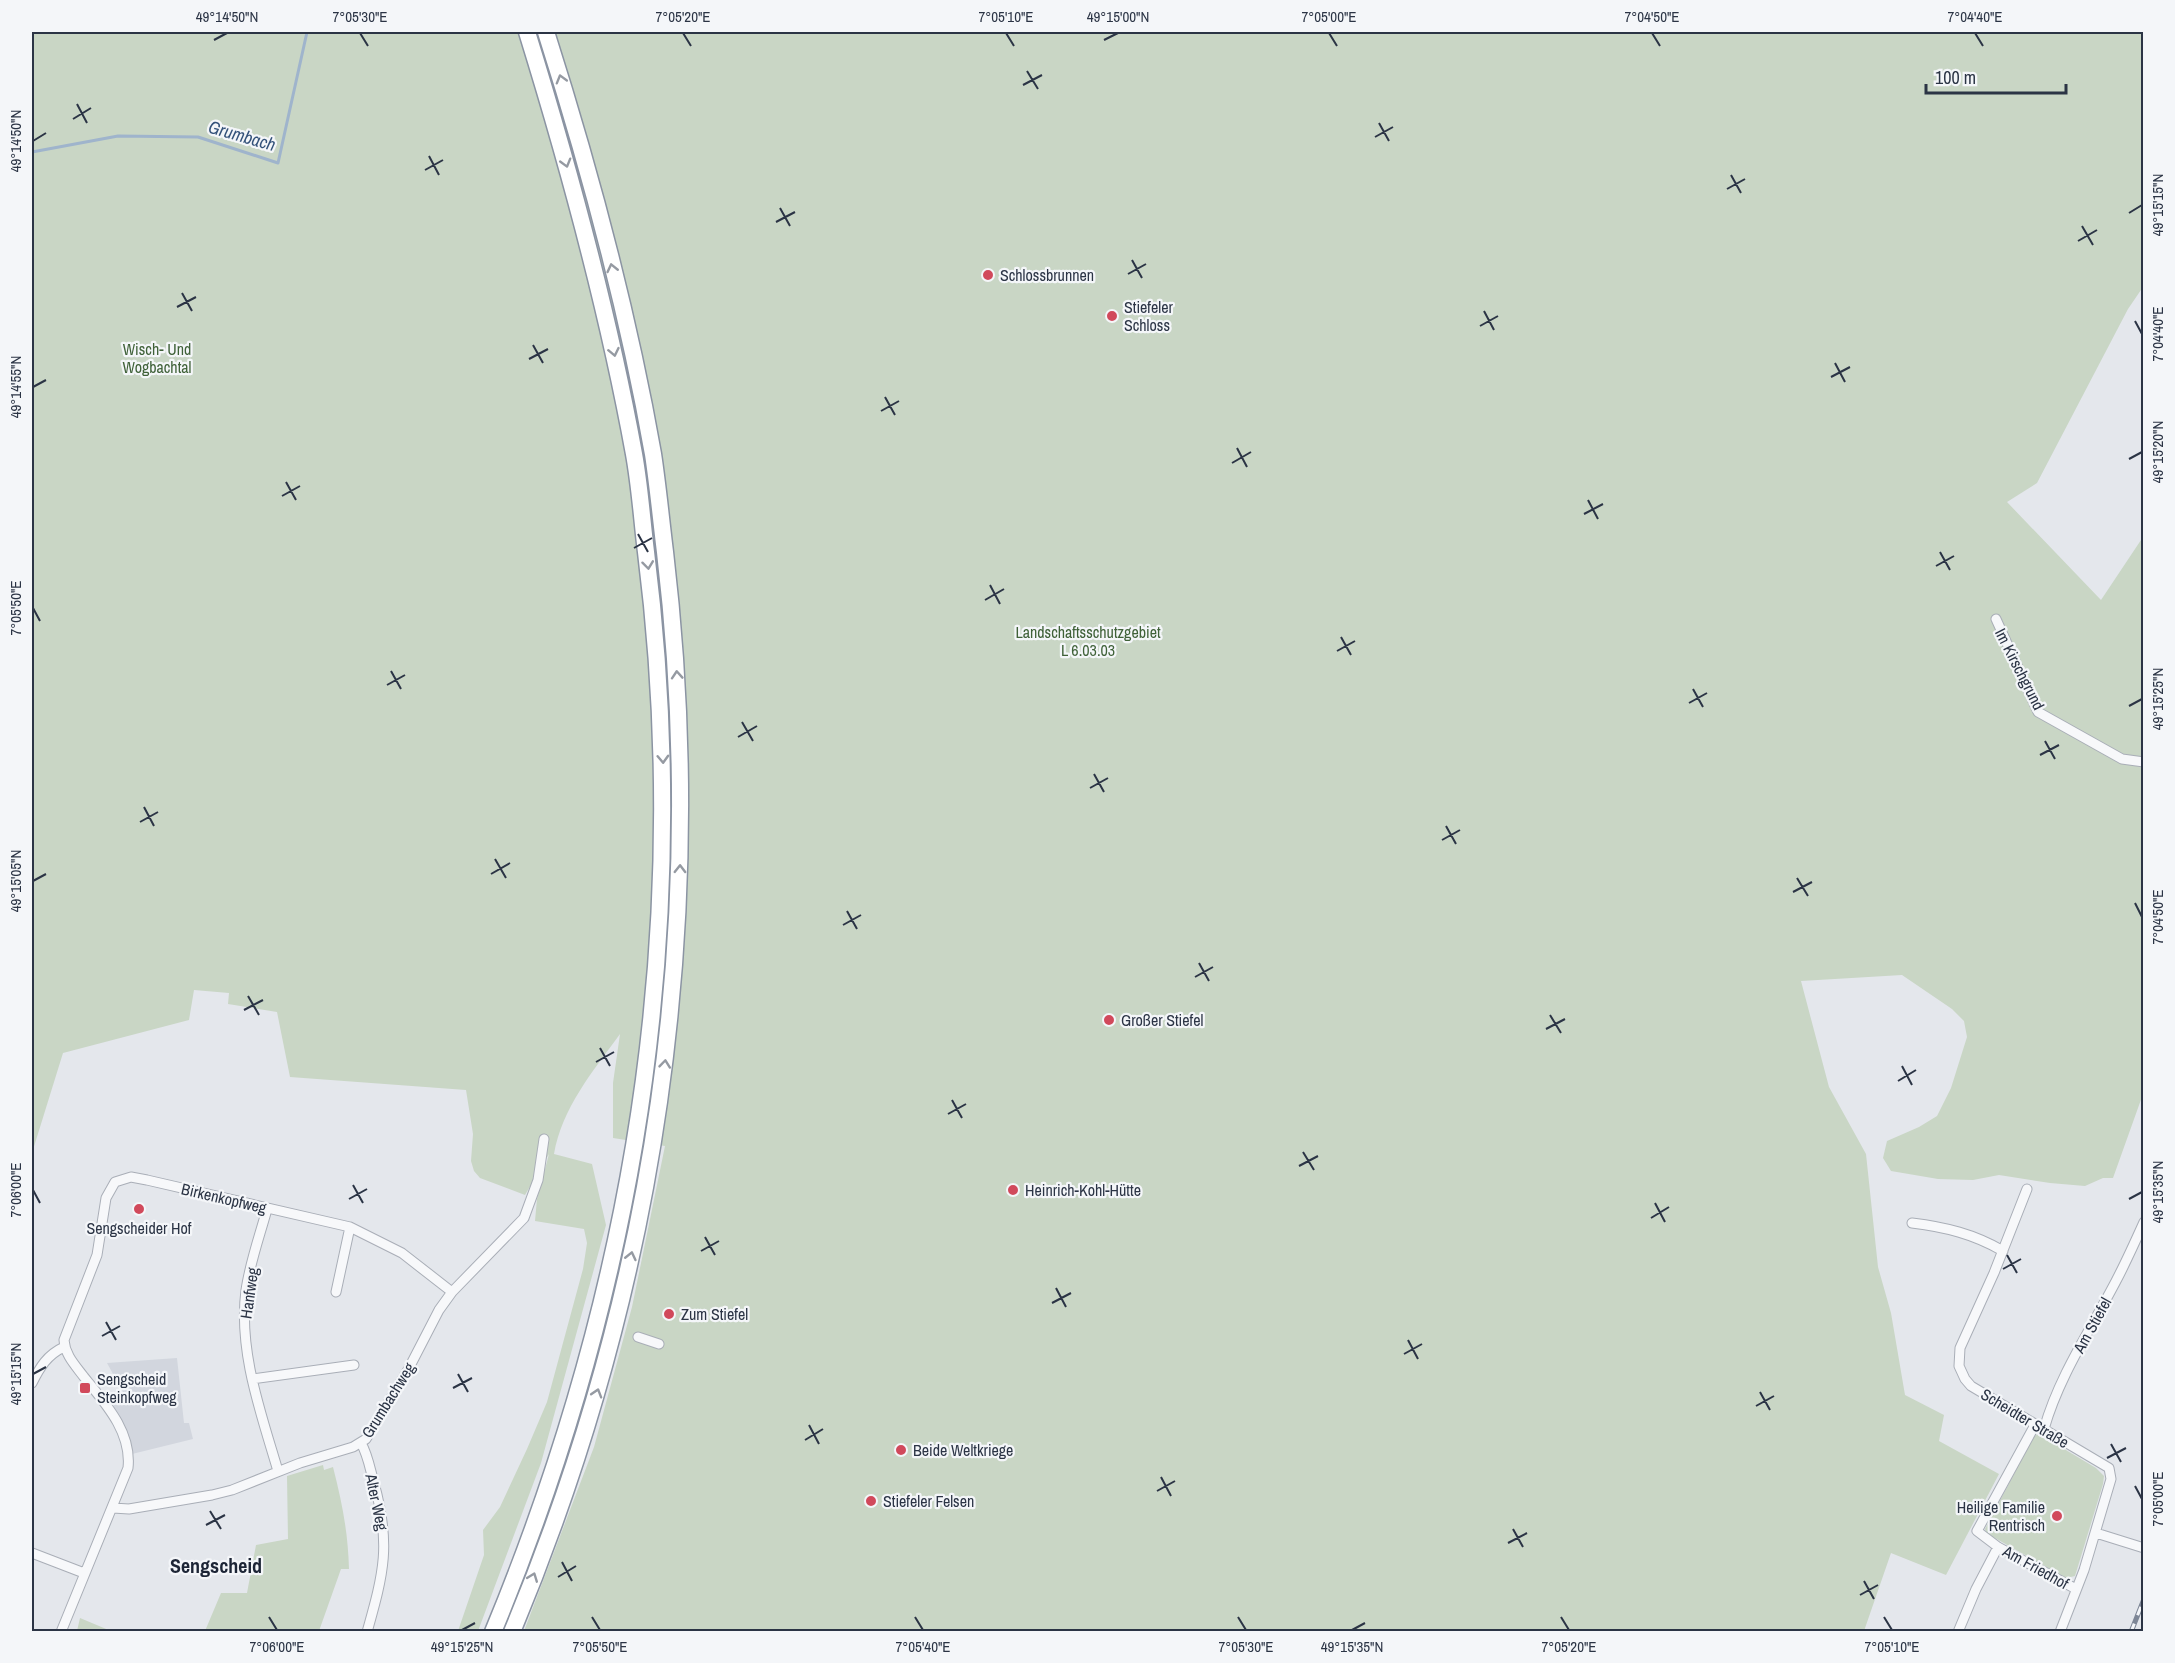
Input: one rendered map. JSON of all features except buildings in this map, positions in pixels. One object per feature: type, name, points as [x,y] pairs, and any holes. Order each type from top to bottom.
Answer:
[{"type":"highway","points":[[493,1632],[536,1520],[574,1409],[621,1226],[646,1074],[659,945],[662,879],[661,702],[656,626],[635,459],[613,348],[592,259],[527,32]]},
{"type":"highway","points":[[512,1632],[552,1527],[590,1415],[637,1230],[653,1147],[670,1011],[676,948],[681,838],[681,764],[673,624],[653,456],[609,254],[546,32]]},
{"type":"street","name":"Im Kirschgrund","points":[[1996,619],[2038,712],[2122,759],[2144,762]]},
{"type":"street","name":"Grumbachweg","points":[[113,1508],[129,1509],[232,1490],[278,1471],[361,1443],[372,1433],[452,1292],[524,1218],[538,1180],[544,1139]]},
{"type":"street","name":"Birkenkopfweg","points":[[64,1347],[63,1340],[97,1255],[106,1197],[115,1182],[131,1177],[350,1227],[402,1253],[452,1292]]},
{"type":"street","name":"Scheidter Straße","points":[[2027,1189],[2003,1251],[1960,1348],[1959,1366],[1971,1386],[2109,1468],[2111,1479],[2096,1533]]},
{"type":"street","name":"Hanfweg","points":[[267,1209],[246,1289],[244,1328],[252,1379],[278,1471]]},
{"type":"street","name":"Am Stiefel","points":[[2039,1427],[2049,1413],[2071,1364],[2117,1280],[2144,1222]]},
{"type":"street","points":[[1912,1223],[1959,1231],[1986,1241],[2003,1251]]},
{"type":"street","points":[[336,1292],[350,1227]]},
{"type":"street","points":[[638,1337],[659,1344]]},
{"type":"street","points":[[32,1383],[40,1366],[49,1356],[64,1347],[102,1399],[126,1440],[129,1459],[128,1468],[113,1508],[61,1632]]},
{"type":"street","points":[[252,1379],[354,1365]]},
{"type":"street","name":"Am Friedhof","points":[[2039,1427],[1977,1531],[1998,1547],[2076,1589]]},
{"type":"street","name":"Alter Weg","points":[[361,1443],[377,1494],[385,1539],[382,1578],[367,1632]]},
{"type":"street","points":[[2060,1632],[2096,1533],[2144,1548]]},
{"type":"street","points":[[1958,1632],[1969,1604],[1998,1547]]},
{"type":"street","points":[[32,1553],[84,1573]]},
{"type":"shaded area","points":[[177,1358],[184,1423],[189,1423],[193,1439],[132,1454],[126,1431],[108,1401],[123,1392],[107,1363]]},
{"type":"green space","name":"Landschaftsschutzgebiet L 6.03.03","points":[[32,32],[2143,32],[2143,287],[2128,309],[2037,483],[2007,502],[2101,600],[2143,537],[2143,1094],[2113,1178],[2103,1178],[2085,1186],[1999,1175],[1973,1180],[1938,1179],[1891,1171],[1883,1158],[1887,1141],[1937,1116],[1951,1088],[1967,1037],[1964,1021],[1952,1009],[1902,975],[1801,981],[1829,1087],[1866,1154],[1878,1267],[1891,1313],[1905,1395],[1944,1415],[1939,1441],[1999,1474],[1946,1575],[1891,1553],[1864,1631],[524,1631],[594,1447],[632,1307],[665,1146],[613,1138],[613,1083],[620,1034],[589,1076],[571,1106],[558,1137],[554,1154],[592,1164],[606,1225],[541,1463],[478,1631],[458,1631],[484,1555],[483,1530],[500,1507],[547,1402],[583,1269],[587,1243],[584,1229],[535,1221],[537,1199],[549,1154],[525,1195],[480,1178],[474,1171],[471,1161],[473,1134],[466,1090],[290,1077],[277,1012],[228,1004],[229,993],[194,990],[189,1020],[63,1053],[32,1153]]},
{"type":"green space","points":[[2039,1434],[2096,1468],[2104,1476],[2075,1576],[2066,1578],[1986,1533],[1985,1529],[2034,1436]]},
{"type":"green space","points":[[323,1465],[324,1470],[333,1467],[346,1530],[349,1569],[341,1569],[319,1631],[205,1631],[221,1593],[247,1593],[256,1545],[288,1539],[287,1476]]},
{"type":"green space","points":[[80,1618],[111,1631],[77,1631]]},
{"type":"waterway","name":"Grumbach","points":[[32,152],[118,136],[198,137],[278,163],[307,32]]},
{"type":"railway","points":[[2131,1632],[2144,1599]]},
{"type":"place","name":"Schlossbrunnen","points":[[988,275]]},
{"type":"place","name":"Stiefeler Schloss","points":[[1112,316]]},
{"type":"place","name":"Großer Stiefel","points":[[1109,1020]]},
{"type":"place","name":"Heinrich-Kohl-Hütte","points":[[1013,1190]]},
{"type":"place","name":"Sengscheider Hof","points":[[139,1209]]},
{"type":"place","name":"Zum Stiefel","points":[[669,1314]]},
{"type":"place","name":"Sengscheid Steinkopfweg","points":[[85,1388]]},
{"type":"place","name":"Beide Weltkriege","points":[[901,1450]]},
{"type":"place","name":"Stiefeler Felsen","points":[[871,1501]]},
{"type":"place","name":"Heilige Familie Rentrisch","points":[[2057,1516]]},
{"type":"district","name":"Sengscheid","points":[[216,1566]]},
{"type":"park label","name":"Wisch- Und Wogbachtal","points":[[157,358]]}]
